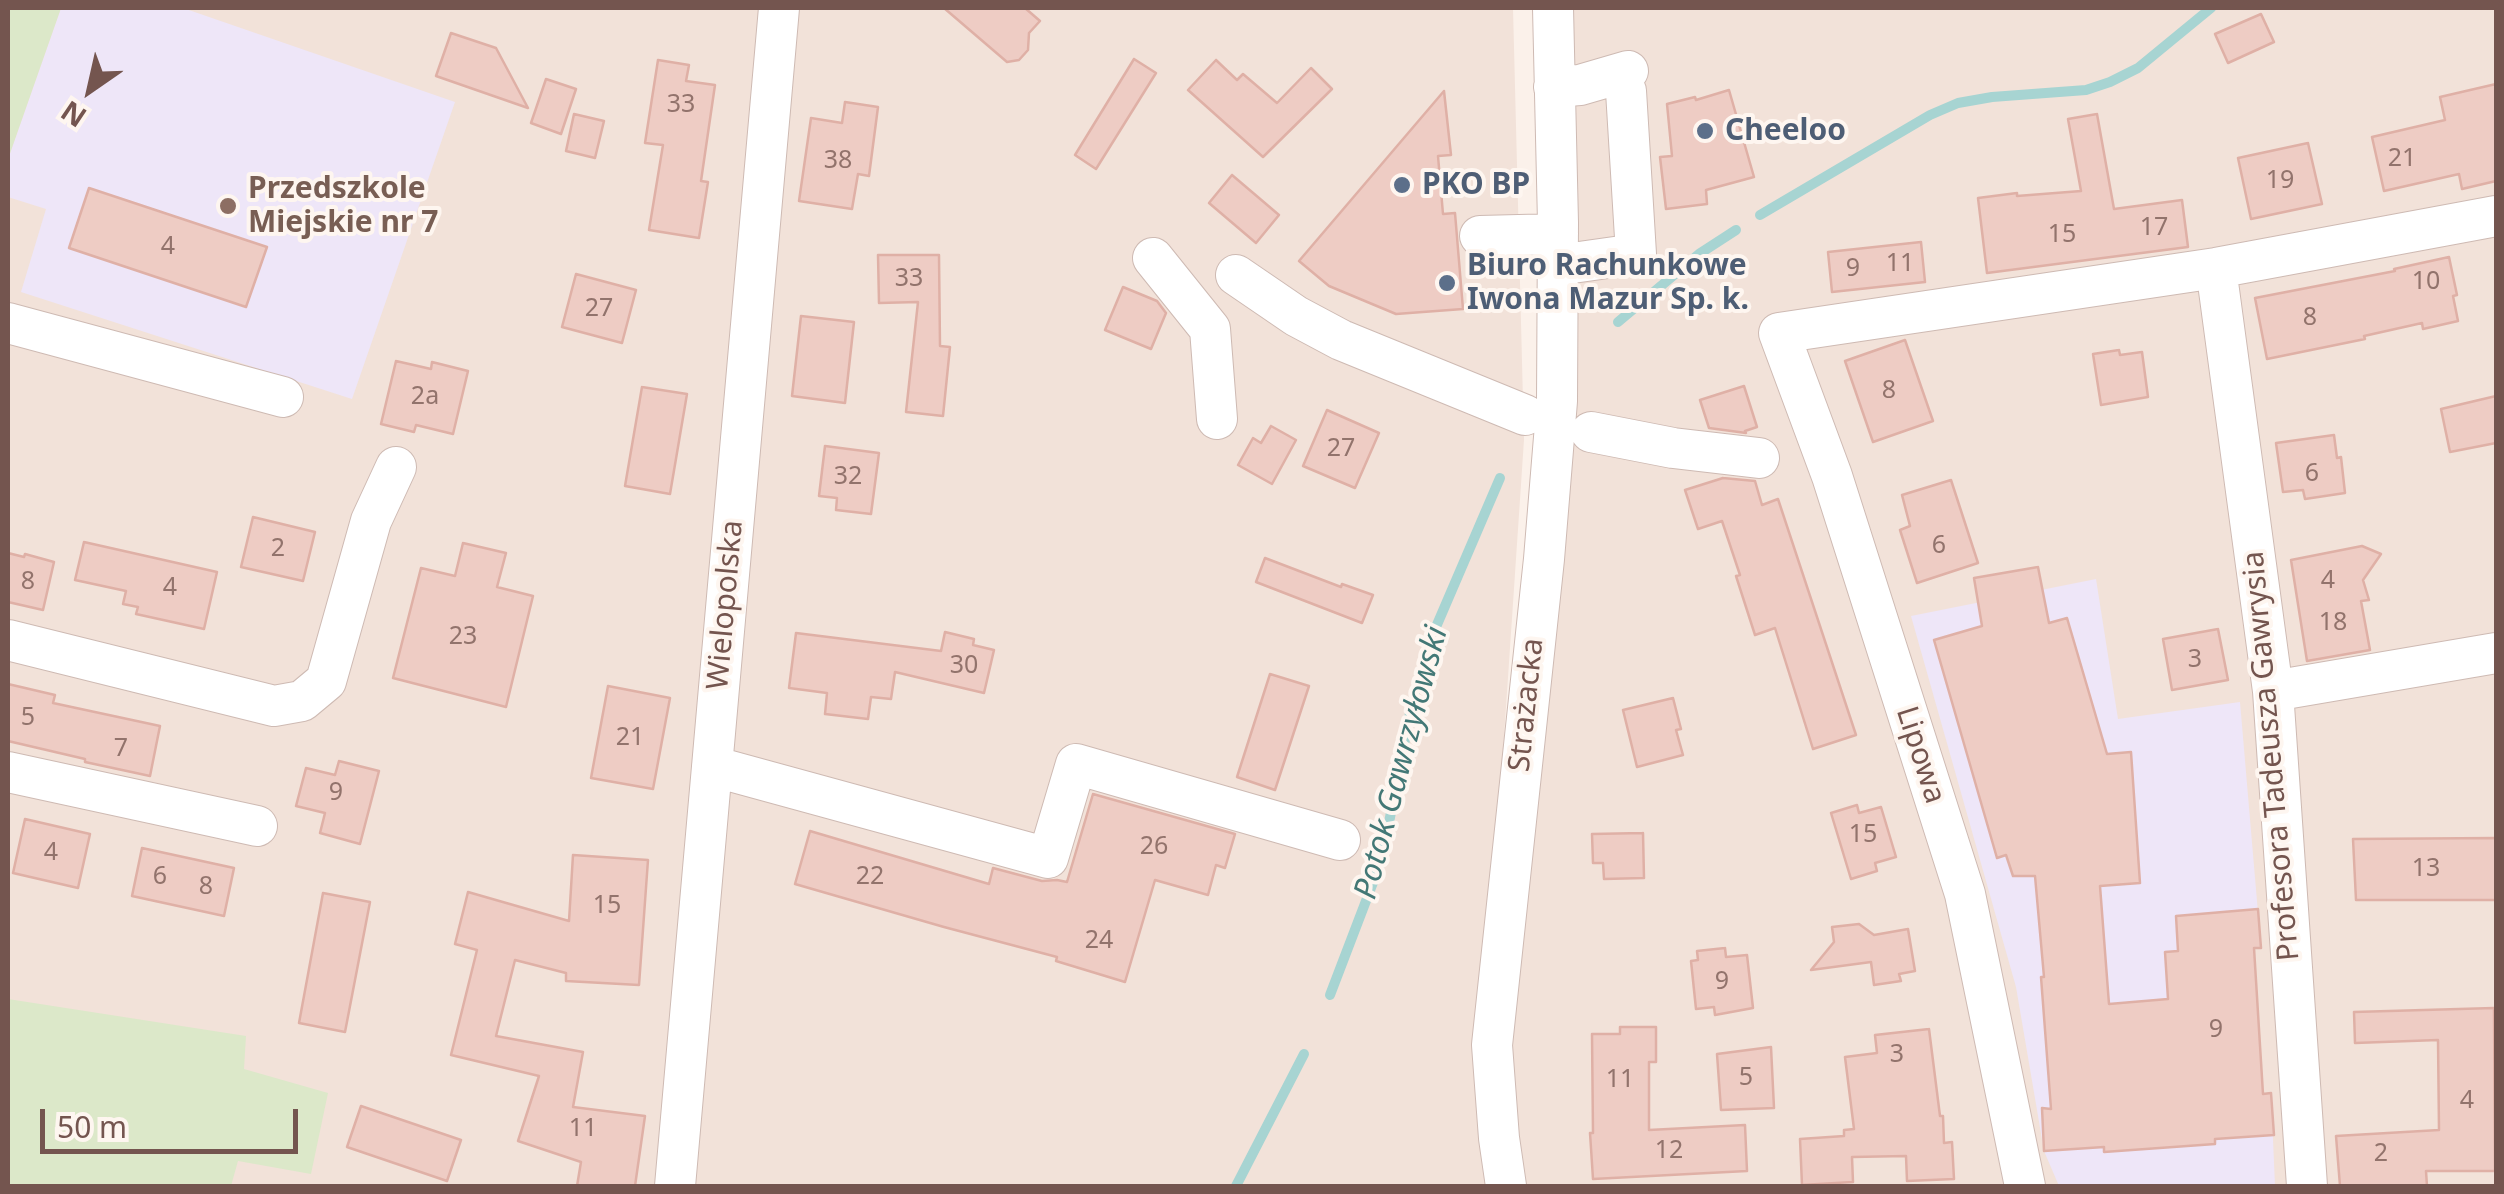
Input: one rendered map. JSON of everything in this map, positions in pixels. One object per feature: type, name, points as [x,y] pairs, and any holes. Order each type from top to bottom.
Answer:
[{"type":"street","name":"Strażacka","points":[[1523,8],[1558,241]]},
{"type":"street","name":"Strażacka","points":[[1506,1186],[1492,1045],[1546,540],[1556,401],[1558,241],[1552,8]]},
{"type":"street","name":"Wielopolska","points":[[676,1186],[777,13]]},
{"type":"street","points":[[1480,236],[1558,241],[1636,254],[1627,81],[1554,86]]},
{"type":"street","points":[[2216,268],[2496,216]]},
{"type":"street","points":[[1153,258],[1210,329],[1217,419]]},
{"type":"street","name":"Lipowa","points":[[2025,1186],[1965,894],[1832,476],[1778,334],[2216,268]]},
{"type":"street","name":"Profesora Tadeusza Gawrysia","points":[[2216,268],[2272,692],[2307,1186]]},
{"type":"street","points":[[1236,276],[1341,340],[1524,416]]},
{"type":"street","points":[[8,323],[282,396]]},
{"type":"street","points":[[1591,432],[1673,448],[1758,458]]},
{"type":"street","points":[[8,640],[274,706],[302,701],[326,680],[371,521],[396,467]]},
{"type":"street","points":[[2272,692],[2496,653]]},
{"type":"street","points":[[712,766],[1048,858],[1076,764],[1340,840]]},
{"type":"street","points":[[8,772],[257,826]]},
{"type":"shaded area","points":[[8,8],[1513,8],[1524,440],[1481,1078],[1494,1186],[8,1186]]},
{"type":"shaded area","name":"Przedszkole Miejskie nr 7","points":[[61,8],[183,8],[455,102],[352,399],[21,292],[46,209],[8,197],[8,159]]},
{"type":"shaded area","points":[[1564,8],[2496,8],[2496,1186],[1521,1186],[1506,1085]]},
{"type":"shaded area","points":[[2096,579],[2118,719],[2240,702],[2261,948],[2254,949],[2263,1093],[2271,1093],[2275,1186],[2059,1186],[2044,1151],[2016,987],[1911,616]]},
{"type":"green space","points":[[8,8],[61,8],[8,159]]},
{"type":"green space","points":[[8,999],[246,1036],[244,1069],[328,1093],[311,1174],[238,1161],[231,1186],[8,1186]]},
{"type":"building","points":[[944,8],[1025,8],[1040,21],[1029,33],[1028,50],[1019,60],[1007,62]]},
{"type":"building","points":[[2261,14],[2274,42],[2228,63],[2215,34]]},
{"type":"building","points":[[451,33],[496,48],[528,108],[436,76]]},
{"type":"building","points":[[1134,59],[1156,73],[1096,169],[1075,155]]},
{"type":"building","points":[[658,60],[689,65],[686,81],[715,85],[701,181],[708,182],[699,238],[649,230],[663,145],[645,143]]},
{"type":"building","points":[[1216,60],[1237,80],[1243,74],[1277,103],[1311,68],[1332,89],[1263,157],[1188,90]]},
{"type":"building","points":[[546,79],[576,89],[561,134],[531,123]]},
{"type":"building","points":[[2496,84],[2496,181],[2462,189],[2459,174],[2384,191],[2372,137],[2445,120],[2440,97]]},
{"type":"building","name":"Cheeloo","points":[[1729,90],[1754,177],[1706,190],[1707,204],[1666,209],[1660,157],[1672,156],[1667,104]]},
{"type":"building","name":"PKO BP","points":[[1444,91],[1451,155],[1438,156],[1443,214],[1455,213],[1463,309],[1396,314],[1329,286],[1299,261]]},
{"type":"building","points":[[845,102],[878,107],[869,176],[858,174],[852,209],[799,201],[811,118],[842,123]]},
{"type":"building","points":[[574,114],[604,121],[595,158],[566,151]]},
{"type":"building","points":[[2097,114],[2114,209],[2182,200],[2188,247],[1987,273],[1978,198],[2081,191],[2068,119]]},
{"type":"building","points":[[2308,143],[2322,204],[2251,219],[2238,158]]},
{"type":"building","points":[[1232,175],[1279,215],[1256,243],[1209,203]]},
{"type":"building","points":[[89,188],[267,247],[246,307],[69,248]]},
{"type":"building","points":[[1921,242],[1925,282],[1832,292],[1828,252]]},
{"type":"building","points":[[878,255],[939,255],[940,346],[950,347],[943,416],[906,412],[918,302],[879,303]]},
{"type":"building","points":[[2449,257],[2458,321],[2423,329],[2422,323],[2267,359],[2255,298]]},
{"type":"building","points":[[576,274],[636,290],[622,343],[562,327]]},
{"type":"building","points":[[1123,287],[1157,301],[1166,313],[1151,349],[1105,330]]},
{"type":"building","points":[[801,316],[854,322],[845,403],[792,396]]},
{"type":"building","points":[[1905,340],[1933,421],[1873,442],[1845,361]]},
{"type":"building","points":[[2119,350],[2120,355],[2142,352],[2148,397],[2101,405],[2093,354]]},
{"type":"building","points":[[396,361],[431,369],[432,362],[468,371],[453,434],[416,425],[414,432],[381,424]]},
{"type":"building","points":[[1744,386],[1757,427],[1746,433],[1709,428],[1700,400]]},
{"type":"building","points":[[642,387],[687,394],[670,494],[625,486]]},
{"type":"building","points":[[2496,396],[2496,443],[2450,452],[2441,409]]},
{"type":"building","points":[[1327,410],[1379,433],[1355,488],[1303,466]]},
{"type":"building","points":[[1271,426],[1296,440],[1272,484],[1238,465],[1253,438],[1261,443]]},
{"type":"building","points":[[2334,435],[2345,493],[2305,499],[2303,490],[2283,492],[2276,443]]},
{"type":"building","points":[[825,446],[879,453],[871,514],[836,510],[837,498],[819,496]]},
{"type":"building","points":[[1723,478],[1755,481],[1762,505],[1778,499],[1856,735],[1813,749],[1775,628],[1755,635],[1722,521],[1698,529],[1685,490]]},
{"type":"building","points":[[1951,480],[1978,563],[1917,583],[1900,530],[1910,526],[1902,495]]},
{"type":"building","points":[[253,517],[315,532],[303,581],[241,567]]},
{"type":"building","points":[[84,542],[217,572],[204,629],[136,614],[138,607],[123,604],[126,591],[75,580]]},
{"type":"building","points":[[463,543],[506,553],[497,587],[533,596],[506,707],[393,678],[421,568],[455,576]]},
{"type":"building","points":[[2362,546],[2381,554],[2363,580],[2369,600],[2361,601],[2370,650],[2307,661],[2291,560]]},
{"type":"building","points":[[8,553],[54,562],[43,610],[8,602]]},
{"type":"building","points":[[1265,558],[1373,595],[1362,623],[1256,582]]},
{"type":"building","points":[[2038,567],[2049,623],[2067,618],[2107,754],[2131,752],[2140,883],[2100,886],[2109,1004],[2168,999],[2165,952],[2178,951],[2176,916],[2258,909],[2261,948],[2254,948],[2263,1094],[2271,1093],[2274,1135],[2215,1139],[2215,1144],[2104,1152],[2104,1147],[2044,1151],[2042,1108],[2051,1109],[2035,876],[2013,876],[2006,855],[1997,858],[1934,640],[1982,626],[1974,578]]},
{"type":"building","points":[[2218,629],[2228,680],[2172,690],[2163,639]]},
{"type":"building","points":[[945,632],[974,639],[973,645],[994,650],[984,693],[895,672],[891,699],[871,697],[868,719],[825,714],[827,693],[789,688],[796,633],[941,651]]},
{"type":"building","points":[[1270,674],[1309,686],[1275,790],[1237,777]]},
{"type":"building","points":[[8,684],[55,695],[53,703],[160,726],[150,776],[8,741]]},
{"type":"building","points":[[608,686],[670,698],[653,789],[591,778]]},
{"type":"building","points":[[1673,698],[1683,755],[1637,767],[1623,710]]},
{"type":"building","points":[[339,761],[379,771],[360,844],[320,833],[325,813],[296,806],[306,768],[335,775]]},
{"type":"building","points":[[1093,794],[1235,834],[1225,868],[1216,865],[1208,895],[1155,880],[1125,982],[1056,961],[1057,957],[795,884],[810,831],[989,884],[993,868],[1042,881],[1067,882]]},
{"type":"building","points":[[1857,805],[1859,813],[1881,807],[1896,857],[1875,863],[1877,871],[1851,879],[1831,813]]},
{"type":"building","points":[[25,819],[90,834],[78,888],[13,873]]},
{"type":"building","points":[[1643,833],[1644,878],[1604,879],[1603,863],[1593,863],[1592,834]]},
{"type":"building","points":[[2496,838],[2496,900],[2356,900],[2353,839]]},
{"type":"building","points":[[142,848],[234,868],[224,916],[132,896]]},
{"type":"building","points":[[573,855],[648,860],[639,985],[566,981],[566,973],[515,960],[496,1036],[583,1052],[573,1107],[645,1116],[635,1186],[577,1186],[581,1162],[518,1141],[539,1076],[451,1055],[477,950],[455,944],[468,892],[569,921]]},
{"type":"building","points":[[323,893],[370,902],[345,1032],[299,1023]]},
{"type":"building","points":[[1859,924],[1874,935],[1908,929],[1915,971],[1899,974],[1901,981],[1874,985],[1871,962],[1811,970],[1834,942],[1832,927]]},
{"type":"building","points":[[1725,948],[1726,957],[1747,955],[1753,1008],[1715,1015],[1714,1007],[1696,1009],[1691,961],[1698,960],[1697,951]]},
{"type":"building","points":[[2494,1008],[2495,1171],[2426,1171],[2427,1186],[2340,1186],[2336,1136],[2439,1130],[2438,1040],[2355,1043],[2354,1012]]},
{"type":"building","points":[[1620,1027],[1656,1027],[1656,1062],[1649,1062],[1649,1130],[1745,1125],[1747,1171],[1593,1179],[1592,1034],[1620,1034]]},
{"type":"building","points":[[1929,1029],[1944,1143],[1952,1142],[1954,1179],[1907,1181],[1906,1156],[1852,1157],[1853,1182],[1802,1185],[1800,1139],[1844,1136],[1844,1130],[1854,1129],[1845,1057],[1877,1053],[1875,1035]]},
{"type":"building","points":[[1771,1047],[1774,1108],[1721,1110],[1717,1054]]},
{"type":"building","points":[[361,1106],[461,1140],[447,1181],[347,1147]]},
{"type":"waterway","name":"Potok Gawrzyłowski","points":[[1760,215],[1930,115],[1958,103],[2086,90],[2110,82],[2138,68],[2211,8]]},
{"type":"waterway","name":"Potok Gawrzyłowski","points":[[1618,322],[1699,254],[1736,230]]},
{"type":"waterway","name":"Potok Gawrzyłowski","points":[[1330,995],[1382,859],[1412,703],[1436,627],[1500,478]]},
{"type":"waterway","name":"Potok Gawrzyłowski","points":[[1236,1186],[1304,1054]]},
{"type":"place","name":"Cheeloo","points":[[1705,131]]},
{"type":"place","name":"PKO BP","points":[[1402,185]]},
{"type":"place","name":"Przedszkole Miejskie nr 7","points":[[228,206]]},
{"type":"place","name":"Biuro Rachunkowe Iwona Mazur Sp. k.","points":[[1447,283]]}]
